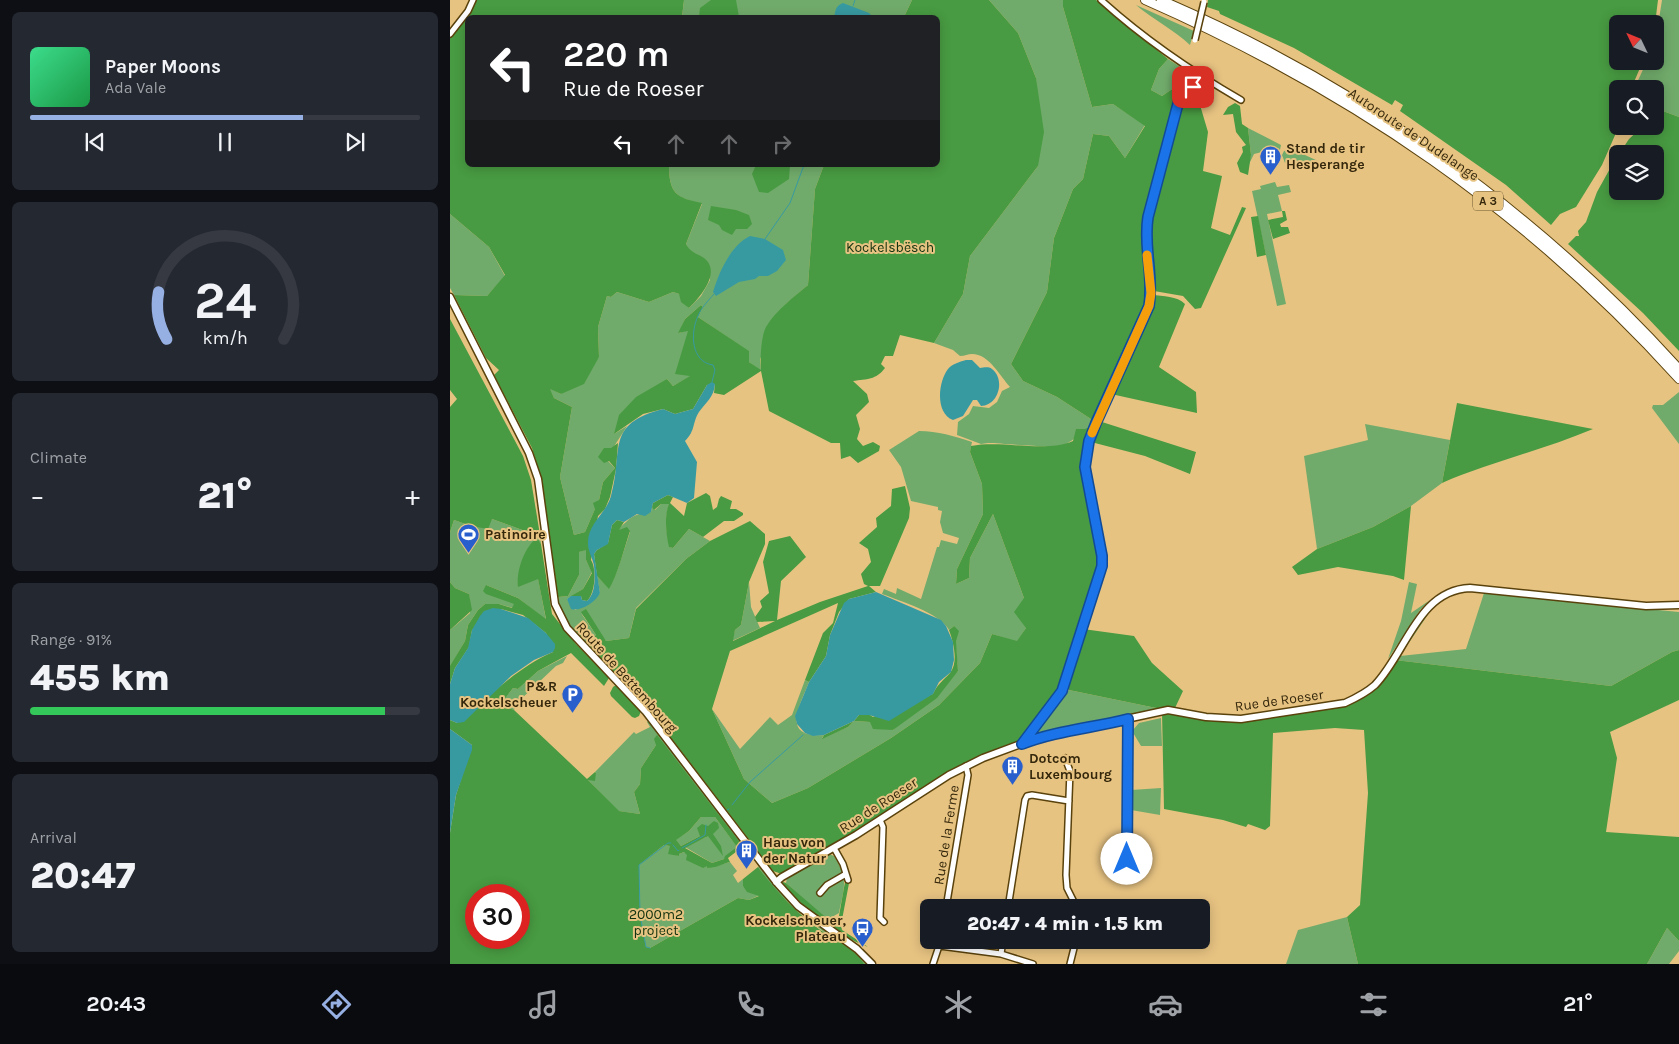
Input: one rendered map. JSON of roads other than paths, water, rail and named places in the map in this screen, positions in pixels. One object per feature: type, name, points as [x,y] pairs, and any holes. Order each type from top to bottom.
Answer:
[{"type":"highway","name":"Autoroute de Dudelange","points":[[1145,0],[1192,21],[1299,75],[1412,145],[1491,203],[1547,248],[1615,311],[1679,378]]},
{"type":"highway","name":"Autoroute de Dudelange","points":[[1161,0],[1302,69],[1380,116],[1452,165],[1521,219],[1584,274],[1679,369]]},
{"type":"main road","name":"Route de Bettembourg","points":[[450,297],[530,453],[538,479],[555,604],[562,621],[579,643],[646,712],[776,882],[798,906],[857,949],[872,964]]},
{"type":"main road","name":"Rue de Roeser","points":[[776,882],[880,820],[936,782],[966,766],[1049,735],[1168,710],[1206,717],[1241,720],[1346,703],[1358,698],[1375,684],[1437,598],[1459,589],[1659,607],[1679,604]]},
{"type":"street","points":[[450,34],[468,11],[472,0]]},
{"type":"street","points":[[1102,0],[1120,18],[1187,68],[1241,100]]},
{"type":"street","points":[[1195,40],[1205,1]]},
{"type":"street","points":[[1022,744],[1062,691],[1102,566],[1102,556],[1085,467],[1086,453],[1096,423],[1149,306],[1151,293],[1146,228],[1187,68]]},
{"type":"street","points":[[1179,100],[1193,87],[1211,83]]},
{"type":"street","points":[[1127,872],[1128,719]]},
{"type":"street","points":[[1065,758],[1070,771],[1066,875],[1067,888],[1072,899]]},
{"type":"street","name":"Rue de la Ferme","points":[[947,899],[968,775],[966,766]]},
{"type":"street","points":[[1009,899],[1025,800],[1028,796],[1032,795],[1069,801]]},
{"type":"street","points":[[880,820],[883,827],[880,918],[884,922]]},
{"type":"street","points":[[834,848],[848,880]]},
{"type":"street","points":[[820,893],[827,885],[846,874]]},
{"type":"street","points":[[933,964],[938,949]]},
{"type":"street","points":[[973,949],[1001,954],[1033,964]]},
{"type":"street","points":[[1001,954],[1002,949]]},
{"type":"street","points":[[1070,964],[1074,949]]},
{"type":"water","points":[[843,3],[871,15],[835,15],[840,4]]},
{"type":"water","points":[[750,236],[765,239],[783,250],[786,260],[777,271],[768,276],[759,276],[755,279],[739,282],[716,296],[713,292],[727,260],[737,246]]},
{"type":"water","points":[[966,360],[972,360],[980,368],[987,367],[992,369],[999,379],[998,392],[992,402],[987,405],[981,406],[977,400],[973,400],[963,416],[953,420],[943,411],[940,389],[950,367]]},
{"type":"water","points":[[712,382],[715,384],[713,392],[699,412],[691,433],[685,441],[697,462],[694,498],[687,503],[668,495],[653,503],[651,512],[645,516],[637,514],[624,522],[617,520],[612,525],[608,544],[597,550],[594,554],[600,593],[587,606],[575,610],[571,609],[567,599],[571,596],[581,596],[582,600],[587,601],[592,594],[595,580],[594,566],[588,547],[588,537],[609,502],[615,480],[620,441],[624,431],[644,415],[663,409],[675,414],[693,409],[707,385]]},
{"type":"water","points":[[876,592],[941,620],[946,626],[953,642],[954,660],[951,672],[939,682],[933,694],[889,721],[869,715],[859,715],[854,721],[824,735],[813,736],[805,733],[797,724],[795,716],[809,682],[826,656],[830,635],[844,603],[849,599]]},
{"type":"water","points":[[493,608],[528,618],[546,633],[555,644],[555,648],[553,652],[534,660],[511,676],[464,722],[457,723],[450,720],[450,684],[455,668],[468,648],[472,630],[480,616],[484,611]]},
{"type":"water","points":[[450,729],[472,745],[472,750],[456,795],[450,833]]},
{"type":"waterway","points":[[853,6],[855,0]]},
{"type":"waterway","points":[[765,239],[790,203],[803,167]]},
{"type":"waterway","points":[[712,382],[715,370],[713,365],[706,363],[696,353],[693,338],[695,323],[699,313],[714,294]]},
{"type":"waterway","points":[[732,805],[750,782],[803,735]]},
{"type":"waterway","points":[[682,848],[705,835],[706,825]]},
{"type":"waterway","points":[[650,948],[646,947],[640,915],[639,865],[668,843],[671,843]]},
{"type":"waterway","points":[[673,845],[679,850]]},
{"type":"place","name":"Stand de tir Hesperange","points":[[1270,175]]},
{"type":"place","name":"Patinoire","points":[[469,553]]},
{"type":"place","name":"P&R Kockelscheuer","points":[[573,713]]},
{"type":"place","name":"Dotcom Luxembourg","points":[[1013,785]]},
{"type":"place","name":"Haus von der Natur","points":[[747,869]]},
{"type":"place","name":"Kockelscheuer, Plateau","points":[[862,947]]},
{"type":"park label","name":"Kockelsbësch","points":[[890,247]]},
{"type":"park label","name":"2000m2 project","points":[[656,922]]}]
